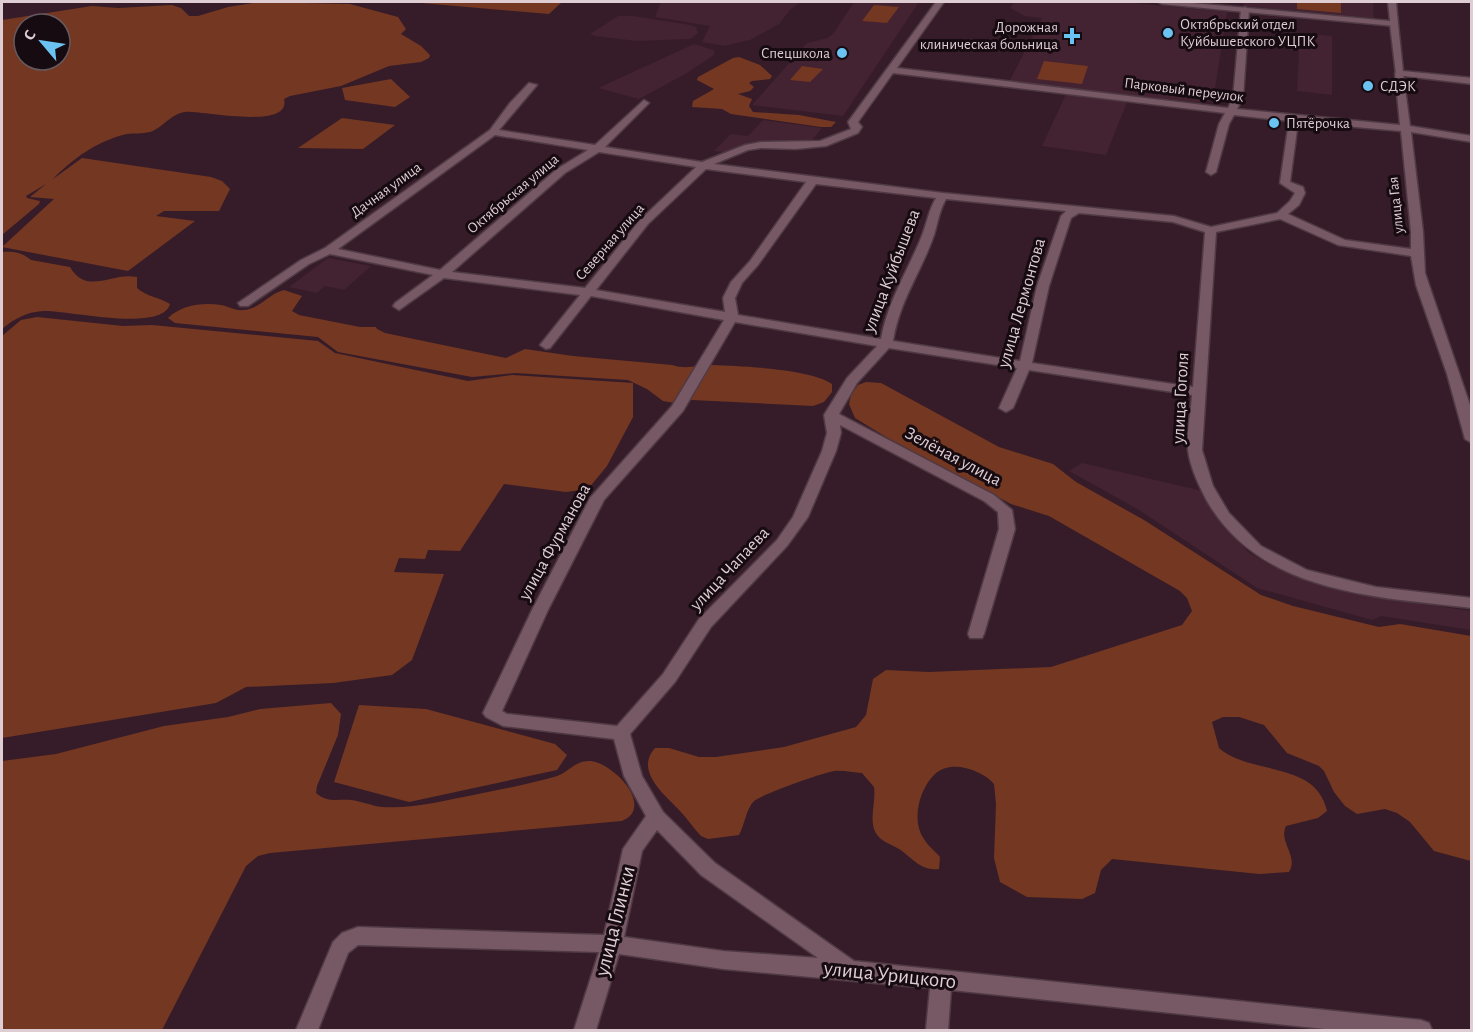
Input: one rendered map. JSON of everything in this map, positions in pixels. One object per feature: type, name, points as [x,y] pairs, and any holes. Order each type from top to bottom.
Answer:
[{"type":"street","points":[[704,165],[745,148],[761,145],[822,144],[855,131],[857,127],[853,122],[940,2]]},
{"type":"street","points":[[1162,2],[1394,24]]},
{"type":"street","name":"улица Гая","points":[[1392,2],[1417,232],[1415,253],[1419,283],[1467,400],[1472,439]]},
{"type":"street","points":[[1210,172],[1224,124],[1238,98],[1245,9]]},
{"type":"street","name":"Парковый переулок","points":[[892,70],[1294,119],[1405,128],[1472,139]]},
{"type":"street","points":[[1399,73],[1472,81]]},
{"type":"street","name":"Дачная улица","points":[[244,303],[305,262],[329,250],[493,132],[513,105],[532,85]]},
{"type":"street","name":"Октябрьская улица","points":[[399,306],[442,274],[561,171],[598,148],[644,103]]},
{"type":"street","points":[[493,132],[813,180],[1075,211],[1174,219],[1212,230],[1281,215],[1295,203],[1300,194],[1299,189],[1285,183],[1294,119]]},
{"type":"street","name":"Северная улица","points":[[546,345],[644,222],[704,165]]},
{"type":"street","points":[[732,317],[729,298],[737,282],[754,263],[813,180]]},
{"type":"street","name":"улица Куйбышева","points":[[831,415],[852,381],[886,344],[891,316],[928,236],[936,208],[943,196]]},
{"type":"street","name":"улица Лермонтова","points":[[1006,408],[1025,365],[1043,286],[1066,216],[1075,211]]},
{"type":"street","points":[[1281,215],[1342,243],[1415,253]]},
{"type":"street","name":"улица Гоголя","points":[[1212,230],[1195,450],[1201,473],[1223,515],[1256,549],[1312,577],[1376,592],[1472,603]]},
{"type":"street","points":[[329,250],[442,274],[586,292],[886,344],[1198,392]]},
{"type":"street","name":"улица Фурманова","points":[[621,734],[503,720],[492,713],[540,610],[597,498],[678,408],[732,317]]},
{"type":"street","name":"Зелёная улица","points":[[831,415],[989,498],[1005,510],[1007,529],[976,634]]},
{"type":"street","name":"улица Чапаева","points":[[621,734],[669,678],[705,623],[782,543],[800,518],[829,451],[834,433],[831,415]]},
{"type":"street","points":[[621,734],[633,776],[656,817],[708,869],[850,970]]},
{"type":"street","name":"улица Глинки","points":[[585,1030],[612,944],[633,849],[656,817]]},
{"type":"street","name":"улица Урицкого","points":[[307,1030],[340,948],[349,939],[358,936],[612,944],[723,960],[850,970],[1419,1030]]},
{"type":"street","points":[[938,1030],[941,980]]},
{"type":"shaded area","points":[[259,2],[350,4],[398,17],[406,29],[401,34],[421,46],[430,55],[421,62],[389,66],[341,86],[290,96],[284,99],[283,109],[274,114],[243,117],[194,112],[180,113],[155,130],[117,137],[77,158],[53,179],[82,158],[211,177],[222,181],[230,189],[219,211],[164,211],[156,216],[195,221],[128,271],[2,247],[54,199],[30,197],[46,184],[26,196],[40,201],[39,204],[2,235],[2,20],[12,18],[12,72],[72,72],[72,12],[53,12],[92,6],[118,8],[172,5],[181,8],[189,16],[198,16],[228,7]]},
{"type":"shaded area","points":[[410,2],[562,2],[549,14]]},
{"type":"shaded area","points":[[661,2],[801,2],[790,10],[779,24],[750,40],[724,46],[702,42],[710,26],[655,17]]},
{"type":"shaded area","name":"Спецшкола","points":[[854,2],[919,2],[843,116],[752,105],[807,43],[827,38],[833,34]]},
{"type":"shaded area","name":"Октябрьский отдел Куйбышевского УЦПК","points":[[1014,2],[1122,2],[1227,12],[1213,102],[1203,100],[1202,103],[1009,82],[1042,18],[1025,16],[1010,8]]},
{"type":"shaded area","points":[[1244,2],[1373,2],[1374,18],[1243,6]]},
{"type":"shaded area","points":[[1297,2],[1341,3],[1341,13],[1297,9]]},
{"type":"shaded area","points":[[874,5],[899,7],[887,23],[862,21]]},
{"type":"shaded area","points":[[618,16],[633,16],[691,25],[696,27],[698,33],[690,39],[636,41],[590,34]]},
{"type":"shaded area","points":[[1300,33],[1332,36],[1332,95],[1297,91],[1299,51],[1290,50],[1290,40],[1299,41]]},
{"type":"shaded area","points":[[694,44],[714,50],[714,55],[687,73],[639,99],[598,88]]},
{"type":"shaded area","points":[[739,57],[760,65],[772,76],[770,79],[752,81],[749,83],[754,87],[750,91],[738,94],[752,99],[749,106],[753,112],[799,115],[836,122],[831,127],[821,127],[731,114],[722,109],[692,107],[693,101],[714,89],[697,80],[698,77]]},
{"type":"shaded area","points":[[1044,61],[1088,66],[1082,84],[1037,79]]},
{"type":"shaded area","points":[[802,66],[823,69],[810,82],[790,80]]},
{"type":"shaded area","points":[[391,79],[410,97],[395,107],[345,100],[342,88]]},
{"type":"shaded area","points":[[1066,94],[1127,102],[1106,155],[1042,146]]},
{"type":"shaded area","points":[[342,118],[395,125],[363,149],[298,148]]},
{"type":"shaded area","points":[[763,120],[822,128],[809,144],[750,144],[724,152],[714,151],[731,134],[748,136]]},
{"type":"shaded area","points":[[2,252],[17,253],[31,260],[70,267],[77,276],[92,282],[127,276],[137,277],[137,288],[170,304],[163,313],[133,319],[43,311],[21,317],[2,329]]},
{"type":"shaded area","points":[[328,258],[371,266],[344,290],[325,286],[317,293],[289,287]]},
{"type":"shaded area","points":[[284,290],[302,296],[292,311],[299,315],[360,327],[376,327],[385,333],[506,358],[525,349],[682,367],[713,365],[775,369],[822,379],[832,384],[832,392],[824,402],[813,406],[692,400],[675,403],[663,401],[647,389],[628,380],[515,373],[472,377],[338,352],[318,337],[175,323],[168,318],[179,310],[200,304],[221,305],[240,310],[249,309]]},
{"type":"shaded area","points":[[37,317],[123,326],[152,325],[318,341],[335,353],[468,381],[512,375],[633,383],[633,417],[607,466],[588,489],[566,492],[504,484],[460,551],[428,550],[425,559],[399,558],[394,572],[444,574],[412,660],[392,675],[333,683],[246,687],[216,703],[2,738],[2,336],[21,320]]},
{"type":"shaded area","points":[[866,382],[881,383],[999,447],[1053,464],[1076,482],[1144,520],[1261,595],[1293,606],[1379,627],[1400,624],[1471,636],[1471,861],[1434,851],[1410,822],[1397,813],[1385,809],[1357,814],[1345,806],[1319,766],[1287,753],[1264,725],[1239,717],[1223,717],[1212,722],[1219,748],[1232,757],[1296,776],[1310,784],[1321,795],[1327,811],[1318,818],[1286,826],[1284,838],[1292,860],[1289,872],[1259,874],[1112,859],[1101,870],[1095,893],[1082,899],[1027,897],[1000,882],[994,858],[996,804],[994,784],[982,774],[958,767],[949,767],[935,774],[929,780],[919,805],[920,832],[927,844],[940,857],[939,869],[922,866],[878,836],[873,824],[874,787],[862,773],[834,771],[780,789],[754,801],[739,835],[708,839],[701,836],[654,782],[648,765],[649,757],[655,748],[669,748],[699,757],[716,757],[784,747],[856,727],[866,715],[873,679],[886,670],[929,672],[1051,667],[1182,625],[1192,611],[1187,598],[1180,591],[1049,516],[1011,504],[855,418],[849,404],[851,395],[858,385]]},
{"type":"shaded area","points":[[1082,463],[1203,491],[1222,521],[1248,552],[1272,566],[1302,579],[1373,597],[1471,611],[1471,630],[1381,616],[1372,620],[1257,588],[1139,510],[1069,471]]},
{"type":"shaded area","points":[[331,703],[341,714],[338,735],[317,786],[316,793],[325,798],[382,807],[418,805],[545,780],[580,763],[591,761],[613,772],[627,785],[634,801],[633,810],[630,816],[622,821],[270,853],[258,856],[246,866],[162,1030],[2,1030],[2,761],[56,754],[164,726],[228,717],[260,709]]},
{"type":"shaded area","points":[[359,705],[426,709],[555,744],[567,755],[557,770],[409,802],[334,782]]},
{"type":"place","name":"Октябрьский отдел Куйбышевского УЦПК","points":[[1168,33]]},
{"type":"place","name":"Дорожная клиническая больница","points":[[1072,36]]},
{"type":"place","name":"Спецшкола","points":[[842,53]]},
{"type":"place","name":"СДЭК","points":[[1368,86]]},
{"type":"place","name":"Пятёрочка","points":[[1274,123]]}]
